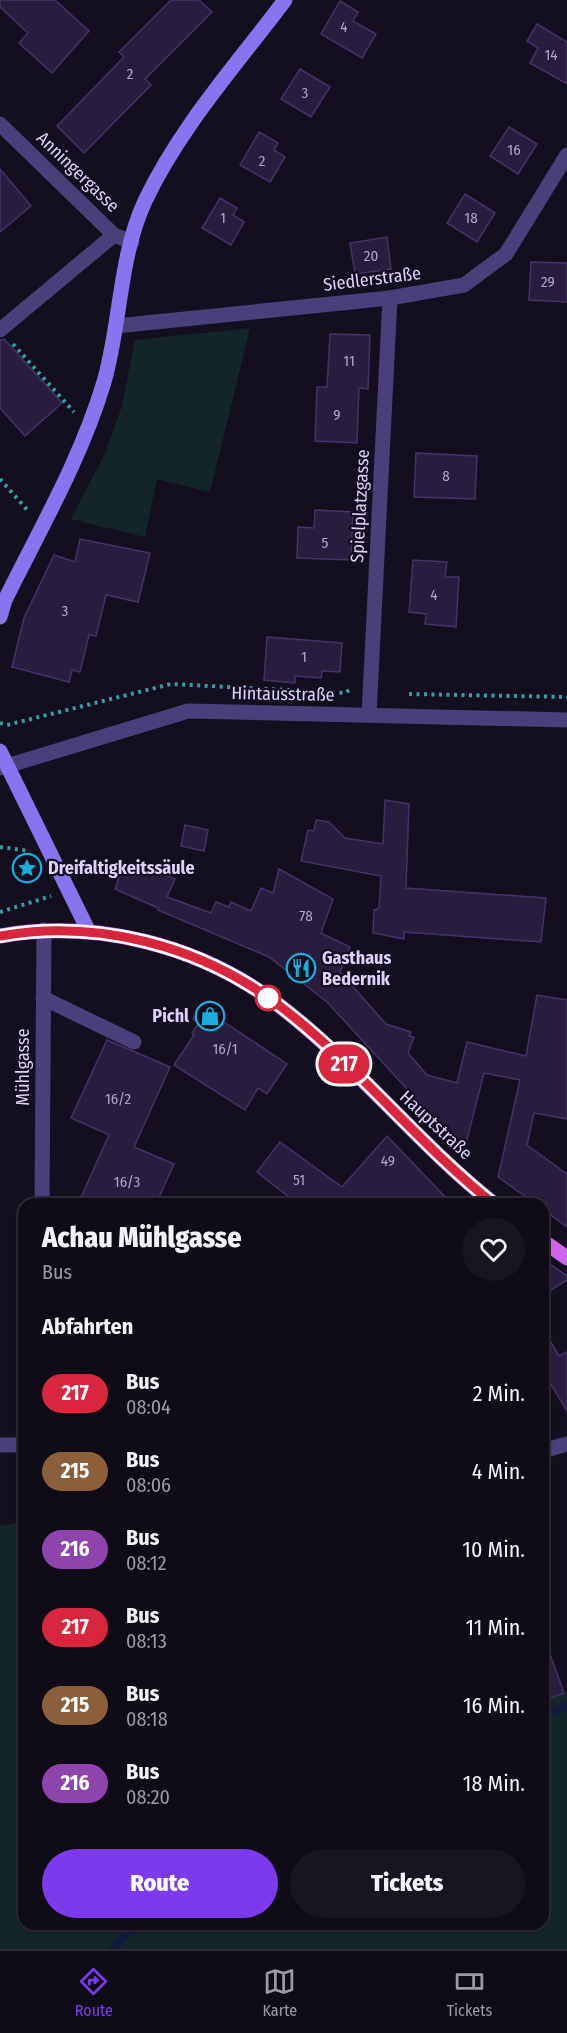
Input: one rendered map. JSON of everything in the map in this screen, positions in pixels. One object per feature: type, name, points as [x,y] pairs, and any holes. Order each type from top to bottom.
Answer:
[{"type":"main road","name":"Hauptstraße","points":[[0,936],[44,930],[88,930],[139,940],[180,953],[264,995],[308,1030],[445,1161],[487,1198]]},
{"type":"main road","points":[[549,1245],[567,1258]]},
{"type":"street","points":[[0,617],[5,600],[90,429],[105,379],[132,242],[145,201],[187,129],[285,0]]},
{"type":"street","name":"Anningergasse","points":[[0,124],[114,235],[132,242]]},
{"type":"street","name":"Siedlerstraße","points":[[116,326],[390,298],[464,285],[506,254],[567,155]]},
{"type":"street","points":[[0,330],[114,235]]},
{"type":"street","name":"Spielplatzgasse","points":[[369,715],[390,298]]},
{"type":"street","name":"Hintausstraße","points":[[3,767],[188,711],[567,720]]},
{"type":"street","points":[[0,751],[3,767],[88,930]]},
{"type":"street","name":"Mühlgasse","points":[[42,1198],[44,930]]},
{"type":"street","points":[[43,998],[134,1042]]},
{"type":"street","points":[[549,1449],[567,1444]]},
{"type":"street","points":[[0,1445],[18,1445]]},
{"type":"path","points":[[0,330],[90,429]]},
{"type":"path","points":[[0,479],[42,526]]},
{"type":"path","points":[[0,912],[35,900],[70,892]]},
{"type":"shaded area","points":[[250,328],[210,492],[157,479],[145,537],[71,519],[105,453],[121,409],[135,340]]},
{"type":"shaded area","points":[[18,1522],[18,1930],[549,1930],[549,1699],[567,1692],[567,1949],[0,1949],[0,1526]]},
{"type":"building","points":[[0,0],[55,0],[89,31],[52,73],[19,43],[28,33],[0,7]]},
{"type":"building","points":[[171,0],[199,0],[212,12],[145,79],[151,85],[84,153],[57,126],[124,57],[119,52]]},
{"type":"building","points":[[340,1],[358,12],[353,21],[376,34],[362,58],[321,34]]},
{"type":"building","points":[[537,24],[567,42],[567,84],[530,63],[538,48],[527,41]]},
{"type":"building","points":[[300,69],[330,87],[311,117],[281,99]]},
{"type":"building","points":[[509,127],[537,144],[518,174],[490,156]]},
{"type":"building","points":[[259,132],[278,143],[274,150],[285,157],[270,182],[240,165]]},
{"type":"building","points":[[0,169],[31,206],[0,232]]},
{"type":"building","points":[[465,194],[495,213],[477,242],[447,223]]},
{"type":"building","points":[[220,198],[237,208],[233,215],[244,222],[231,245],[202,228]]},
{"type":"building","points":[[387,237],[391,269],[355,274],[350,243]]},
{"type":"building","points":[[531,262],[567,263],[567,302],[529,300]]},
{"type":"building","points":[[330,334],[370,335],[368,389],[359,388],[357,443],[315,441],[317,387],[327,387]]},
{"type":"building","points":[[4,339],[62,403],[25,436],[0,408],[0,340]]},
{"type":"building","points":[[416,453],[477,456],[475,499],[414,497]]},
{"type":"building","points":[[315,510],[353,512],[351,560],[297,558],[298,527],[314,528]]},
{"type":"building","points":[[80,539],[150,553],[138,602],[106,595],[96,636],[89,635],[80,672],[72,670],[69,682],[12,667],[24,618],[54,555],[75,562]]},
{"type":"building","points":[[413,560],[447,562],[445,577],[459,577],[456,627],[425,624],[426,614],[409,612]]},
{"type":"building","points":[[267,637],[342,643],[340,672],[322,671],[321,678],[295,676],[295,683],[264,680]]},
{"type":"building","points":[[385,800],[409,804],[406,888],[546,898],[541,942],[404,932],[404,939],[373,933],[374,910],[379,908],[381,876],[301,861],[308,830],[314,831],[316,820],[329,822],[345,838],[383,844]]},
{"type":"building","points":[[185,825],[208,830],[204,851],[181,846]]},
{"type":"building","points":[[140,862],[175,879],[167,897],[211,913],[216,902],[229,907],[231,902],[251,911],[261,888],[273,893],[279,869],[333,899],[321,933],[350,947],[340,972],[386,1024],[411,1032],[409,1036],[414,1037],[408,1053],[427,1075],[457,1083],[467,1042],[526,1056],[537,995],[567,1000],[567,1119],[534,1113],[527,1145],[567,1174],[567,1227],[549,1214],[549,1198],[528,1198],[498,1177],[520,1080],[484,1073],[464,1151],[327,1002],[269,957],[158,910],[115,889],[121,870],[133,874]]},
{"type":"building","points":[[205,1003],[221,1014],[218,1018],[287,1064],[267,1094],[258,1088],[245,1110],[174,1065],[194,1035],[192,1033],[199,1023],[193,1019]]},
{"type":"building","points":[[107,1040],[170,1067],[134,1147],[174,1164],[159,1198],[81,1198],[109,1135],[71,1118]]},
{"type":"building","points":[[387,1136],[446,1198],[290,1198],[257,1172],[280,1142],[342,1187]]},
{"type":"building","points":[[549,1263],[567,1276],[567,1280],[549,1291]]},
{"type":"building","points":[[549,1339],[559,1356],[567,1352],[567,1411],[549,1381]]},
{"type":"building","points":[[549,1651],[564,1693],[549,1699]]},
{"type":"waterway","points":[[549,1712],[567,1706]]},
{"type":"waterway","points":[[113,1949],[131,1930]]},
{"type":"bus line","name":"217","points":[[0,936],[44,930],[88,930],[150,943],[212,966],[264,995],[308,1030],[485,1198]]},
{"type":"place","name":"Dreifaltigkeitssäule","points":[[27,868]]},
{"type":"place","name":"Gasthaus Bedernik","points":[[301,968]]},
{"type":"place","name":"Pichl","points":[[210,1016]]}]
